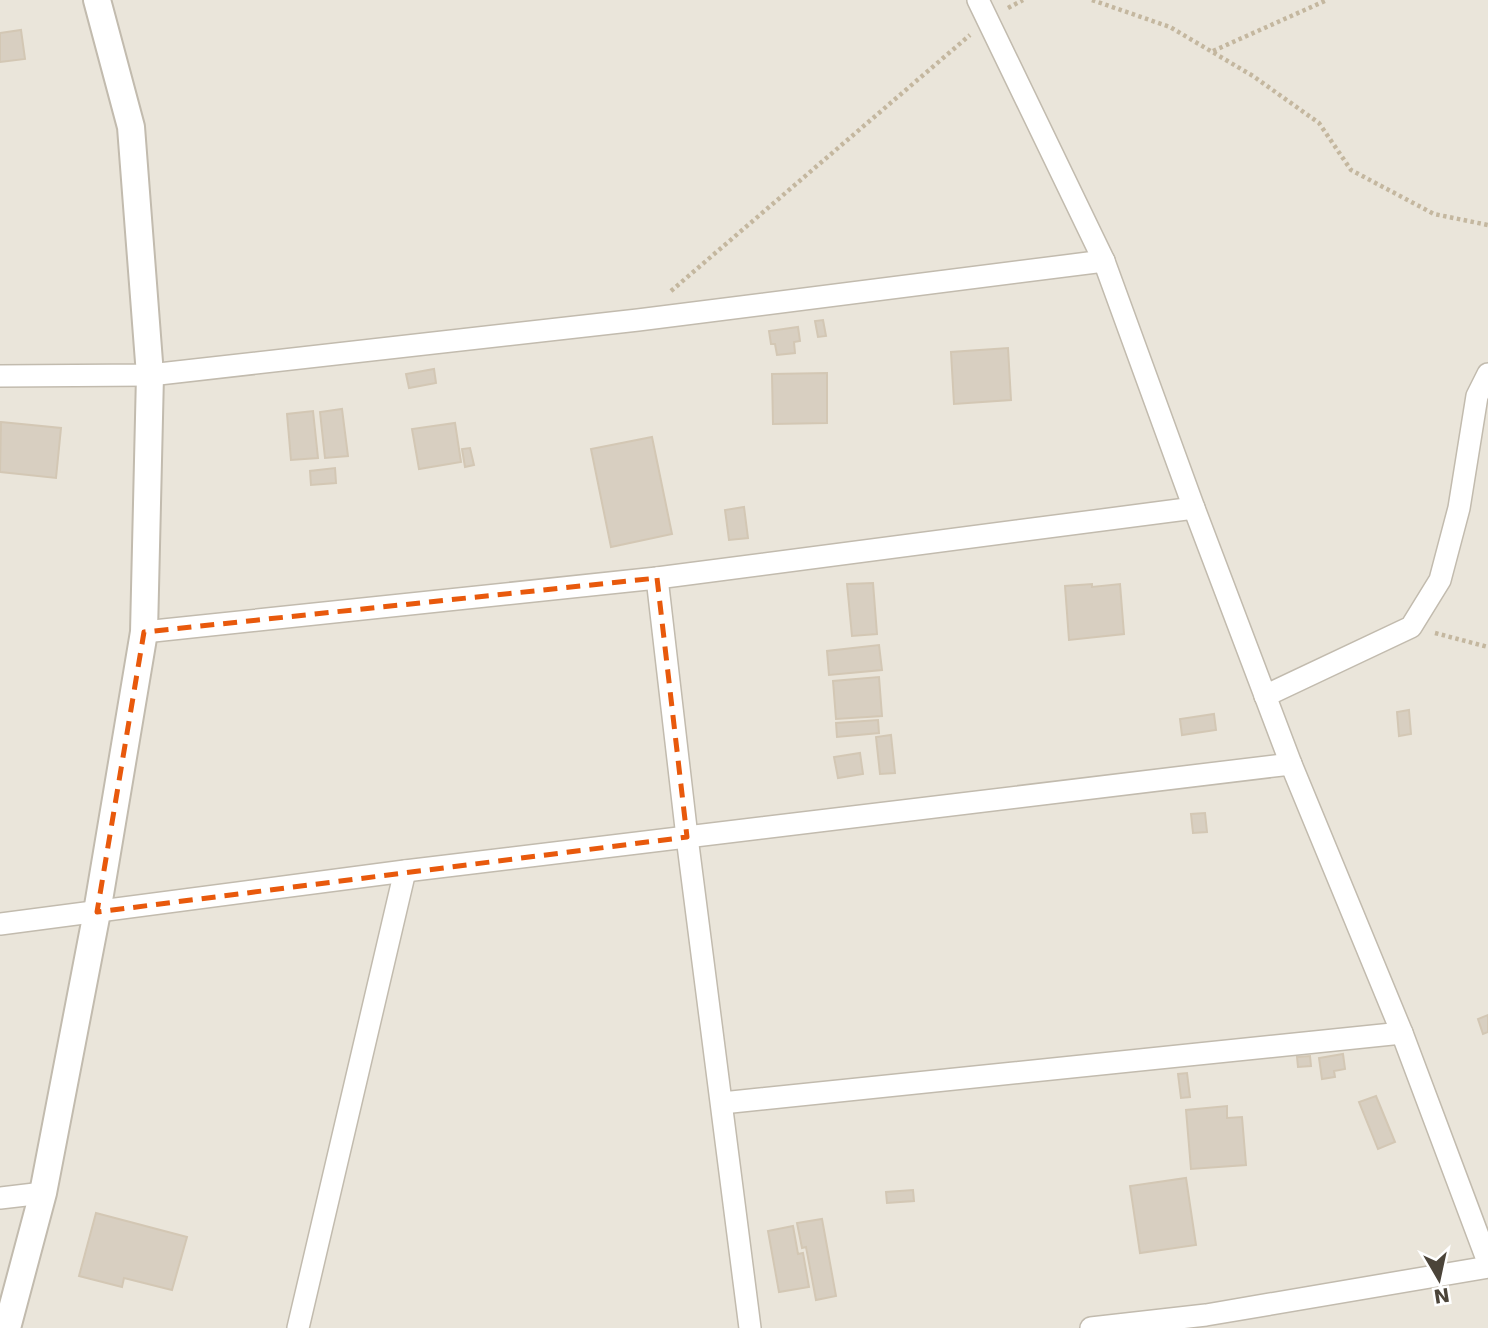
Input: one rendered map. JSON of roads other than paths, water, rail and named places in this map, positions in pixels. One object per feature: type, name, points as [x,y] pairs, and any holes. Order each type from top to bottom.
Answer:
[{"type":"street","points":[[7,1328],[43,1193],[97,912],[144,632],[150,375],[131,127],[97,0]]},
{"type":"street","points":[[978,0],[1104,261],[1291,764],[1402,1033],[1488,1264],[1209,1322],[1091,1328]]},
{"type":"street","points":[[0,376],[150,375],[557,330],[1104,261]]},
{"type":"street","points":[[1265,696],[1411,627],[1440,580],[1460,508],[1477,396],[1488,374]]},
{"type":"street","points":[[144,632],[657,578],[1194,508]]},
{"type":"street","points":[[657,578],[750,1328]]},
{"type":"street","points":[[0,924],[405,871],[1291,764]]},
{"type":"street","points":[[298,1328],[405,871]]},
{"type":"street","points":[[722,1102],[1402,1033]]},
{"type":"street","points":[[0,1198],[43,1193]]}]
